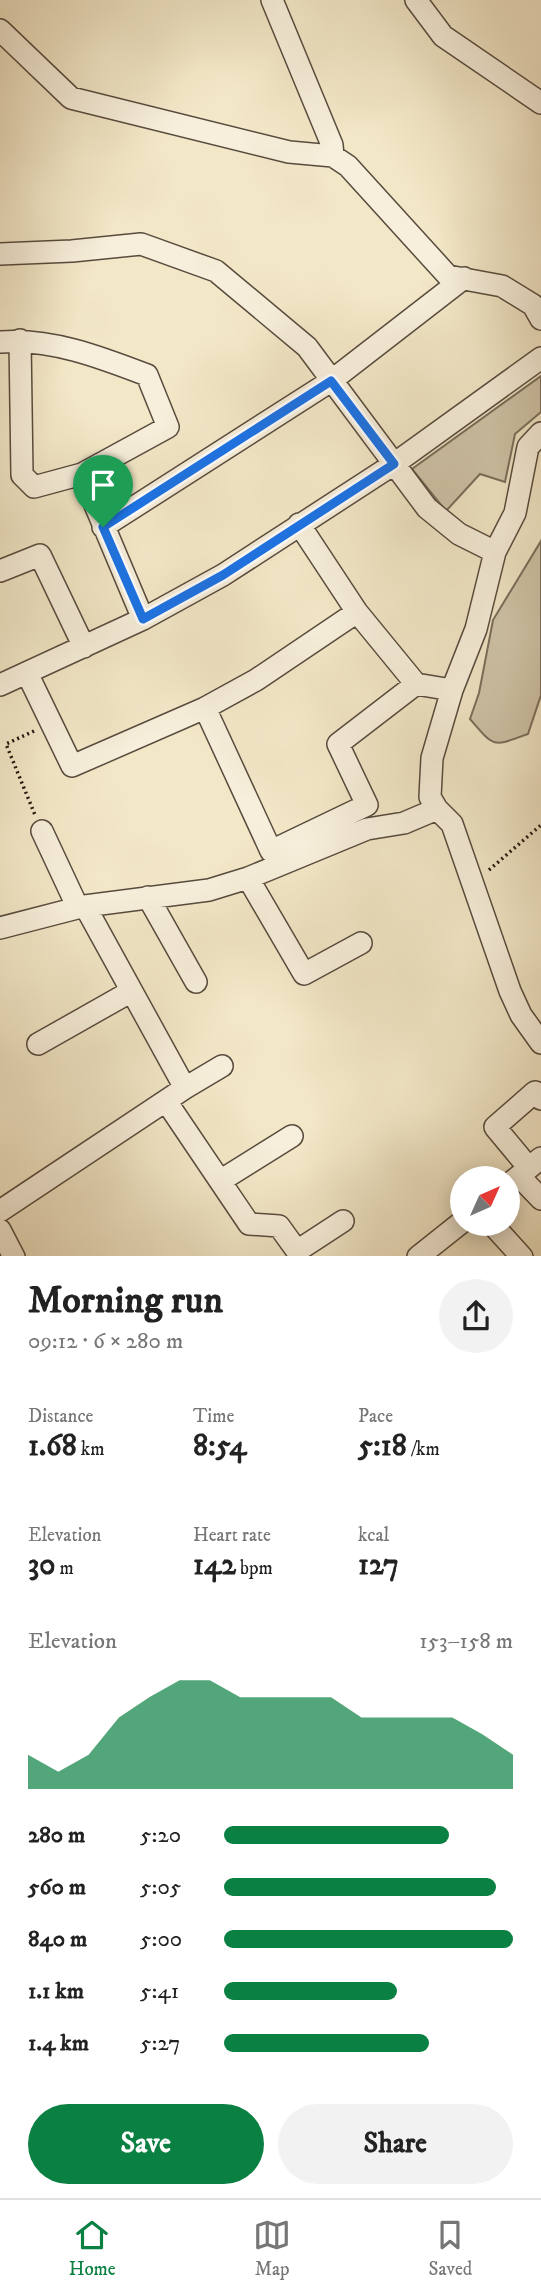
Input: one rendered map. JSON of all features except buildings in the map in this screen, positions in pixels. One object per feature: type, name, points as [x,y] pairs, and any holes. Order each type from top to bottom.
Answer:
[{"type":"street","points":[[272,0],[332,145],[334,156]]},
{"type":"street","points":[[416,0],[443,36],[541,103]]},
{"type":"street","points":[[0,30],[71,98],[289,152],[334,156],[348,166],[449,276],[502,286],[533,305],[541,320]]},
{"type":"street","points":[[0,254],[72,251],[141,244],[216,271],[307,347],[427,508],[458,534],[495,552]]},
{"type":"street","points":[[103,527],[331,381],[464,278]]},
{"type":"street","points":[[10,341],[88,353],[146,375],[168,427],[82,474],[34,487],[22,475],[10,341]]},
{"type":"street","points":[[0,685],[143,619],[223,575],[394,464],[541,358]]},
{"type":"street","points":[[541,433],[528,447],[515,513],[495,552],[476,629],[452,690],[432,758],[430,797],[437,809],[452,824],[510,991],[521,1015],[541,1043]]},
{"type":"street","points":[[82,474],[143,619]]},
{"type":"street","points":[[299,524],[357,612],[416,684],[452,690]]},
{"type":"street","points":[[0,571],[40,555],[84,647]]},
{"type":"street","points":[[27,673],[72,766],[205,708],[256,680],[357,612]]},
{"type":"street","points":[[205,708],[271,851],[367,806],[338,744],[416,684]]},
{"type":"street","points":[[0,928],[82,907],[209,890],[248,878],[367,829],[404,823],[437,809]]},
{"type":"street","points":[[42,831],[185,1088]]},
{"type":"street","points":[[248,878],[304,974],[361,943]]},
{"type":"street","points":[[148,897],[196,982]]},
{"type":"street","points":[[38,1044],[130,992]]},
{"type":"street","points":[[0,1211],[222,1066]]},
{"type":"street","points":[[541,1099],[535,1092],[495,1127],[541,1199]]},
{"type":"street","points":[[166,1101],[249,1224],[279,1226],[297,1251],[343,1221]]},
{"type":"street","points":[[220,1181],[292,1136]]},
{"type":"street","points":[[0,1230],[14,1256]]},
{"type":"street","points":[[503,1236],[522,1256]]},
{"type":"street","points":[[418,1256],[443,1250]]},
{"type":"path","points":[[42,831],[6,744],[52,723]]},
{"type":"path","points":[[474,883],[541,825]]},
{"type":"shaded area","points":[[541,376],[541,412],[515,434],[505,482],[480,474],[446,511],[412,469]]},
{"type":"shaded area","points":[[541,541],[541,695],[528,734],[500,743],[495,742],[470,719],[479,693],[493,620]]},
{"type":"route","points":[[331,381],[394,464],[223,575],[143,619],[103,527],[331,381]]}]
